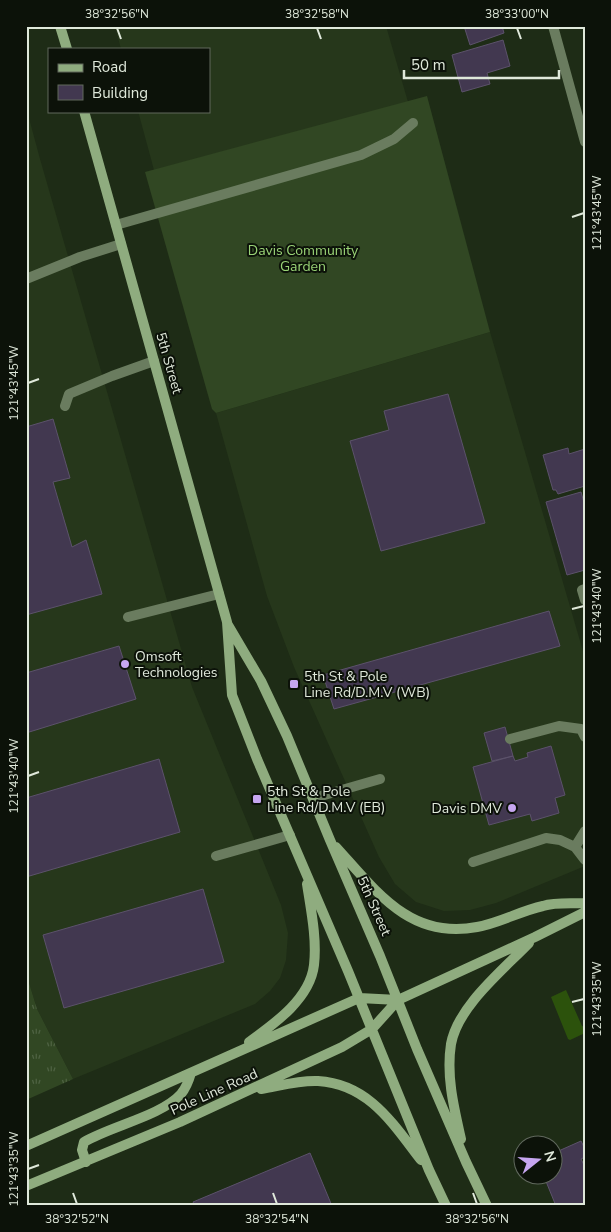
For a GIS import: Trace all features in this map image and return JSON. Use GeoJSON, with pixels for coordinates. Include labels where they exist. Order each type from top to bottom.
{"type":"FeatureCollection","features":[{"type":"Feature","properties":{"kind":"main road"},"geometry":{"type":"LineString","coordinates":[[60,26],[67,48]]}},
{"type":"Feature","properties":{"kind":"main road","name":"5th Street"},"geometry":{"type":"LineString","coordinates":[[84,112],[227,622],[232,694],[446,1206]]}},
{"type":"Feature","properties":{"kind":"main road","name":"5th Street"},"geometry":{"type":"LineString","coordinates":[[227,622],[261,681],[287,736],[466,1162],[487,1206]]}},
{"type":"Feature","properties":{"kind":"main road"},"geometry":{"type":"LineString","coordinates":[[330,840],[375,891],[400,912],[432,927],[455,930],[477,927],[505,920],[543,905],[585,903]]}},
{"type":"Feature","properties":{"kind":"main road"},"geometry":{"type":"LineString","coordinates":[[230,1056],[279,1021],[297,1002],[311,978],[314,965],[314,934],[306,871]]}},
{"type":"Feature","properties":{"kind":"main road","name":"Pole Line Road"},"geometry":{"type":"LineString","coordinates":[[26,1186],[248,1092],[342,1047],[372,1030],[398,1000],[585,912]]}},
{"type":"Feature","properties":{"kind":"main road"},"geometry":{"type":"LineString","coordinates":[[466,1162],[451,1093],[451,1044],[461,1018],[471,1003],[535,937]]}},
{"type":"Feature","properties":{"kind":"main road","name":"Pole Line Road"},"geometry":{"type":"LineString","coordinates":[[26,1146],[359,998],[398,1000]]}},
{"type":"Feature","properties":{"kind":"main road"},"geometry":{"type":"LineString","coordinates":[[86,1162],[82,1150],[84,1142],[164,1107],[181,1094],[188,1083],[191,1073]]}},
{"type":"Feature","properties":{"kind":"main road"},"geometry":{"type":"LineString","coordinates":[[248,1092],[298,1082],[318,1081],[346,1086],[367,1098],[385,1113],[430,1170]]}},
{"type":"Feature","properties":{"kind":"street"},"geometry":{"type":"LineString","coordinates":[[553,26],[585,142]]}},
{"type":"Feature","properties":{"kind":"street"},"geometry":{"type":"LineString","coordinates":[[116,225],[361,155],[394,139],[413,123]]}},
{"type":"Feature","properties":{"kind":"street"},"geometry":{"type":"LineString","coordinates":[[26,279],[80,257],[121,244]]}},
{"type":"Feature","properties":{"kind":"street"},"geometry":{"type":"LineString","coordinates":[[65,406],[69,394],[154,361]]}},
{"type":"Feature","properties":{"kind":"street"},"geometry":{"type":"LineString","coordinates":[[585,589],[582,590],[585,600]]}},
{"type":"Feature","properties":{"kind":"street"},"geometry":{"type":"LineString","coordinates":[[128,617],[219,594]]}},
{"type":"Feature","properties":{"kind":"street"},"geometry":{"type":"LineString","coordinates":[[510,739],[560,726],[581,729],[585,737]]}},
{"type":"Feature","properties":{"kind":"street"},"geometry":{"type":"LineString","coordinates":[[314,798],[380,779]]}},
{"type":"Feature","properties":{"kind":"street"},"geometry":{"type":"LineString","coordinates":[[575,847],[585,830]]}},
{"type":"Feature","properties":{"kind":"street"},"geometry":{"type":"LineString","coordinates":[[216,856],[290,835]]}},
{"type":"Feature","properties":{"kind":"street"},"geometry":{"type":"LineString","coordinates":[[473,862],[546,838],[560,840],[575,847],[585,860]]}},
{"type":"Feature","properties":{"kind":"shaded area"},"geometry":{"type":"Polygon","coordinates":[[[115,26],[386,26],[408,102],[154,170],[138,112],[210,112],[210,48],[121,48],[115,26]]]}},
{"type":"Feature","properties":{"kind":"shaded area"},"geometry":{"type":"Polygon","coordinates":[[[26,107],[192,687],[281,905],[288,933],[286,960],[280,978],[270,991],[255,1004],[73,1079],[37,1009],[26,973],[26,107]]]}},
{"type":"Feature","properties":{"kind":"shaded area"},"geometry":{"type":"Polygon","coordinates":[[[490,332],[585,658],[585,866],[496,903],[470,910],[444,911],[416,902],[395,884],[379,857],[294,667],[267,596],[216,413],[490,332]]]}},
{"type":"Feature","properties":{"kind":"shaded area"},"geometry":{"type":"Polygon","coordinates":[[[566,990],[582,1026],[585,1027],[585,1033],[570,1040],[551,997],[566,990]]]}},
{"type":"Feature","properties":{"kind":"green space","name":"Davis Community Garden"},"geometry":{"type":"Polygon","coordinates":[[[427,96],[490,332],[216,413],[212,409],[145,172],[427,96]]]}},
{"type":"Feature","properties":{"kind":"green space"},"geometry":{"type":"Polygon","coordinates":[[[26,973],[37,1009],[73,1079],[26,1100],[26,973]]]}},
{"type":"Feature","properties":{"kind":"building"},"geometry":{"type":"Polygon","coordinates":[[[464,26],[502,26],[504,33],[470,45],[464,26]]]}},
{"type":"Feature","properties":{"kind":"building"},"geometry":{"type":"Polygon","coordinates":[[[503,40],[510,66],[487,73],[490,84],[462,92],[452,55],[503,40]]]}},
{"type":"Feature","properties":{"kind":"building"},"geometry":{"type":"Polygon","coordinates":[[[448,394],[485,523],[381,551],[350,441],[389,430],[384,411],[448,394]]]}},
{"type":"Feature","properties":{"kind":"building"},"geometry":{"type":"Polygon","coordinates":[[[53,419],[70,478],[53,482],[72,547],[86,540],[102,594],[26,615],[26,427],[53,419]]]}},
{"type":"Feature","properties":{"kind":"building"},"geometry":{"type":"Polygon","coordinates":[[[568,448],[569,454],[585,449],[585,486],[558,494],[556,490],[553,490],[543,455],[568,448]]]}},
{"type":"Feature","properties":{"kind":"building"},"geometry":{"type":"Polygon","coordinates":[[[581,492],[585,506],[585,570],[567,575],[546,502],[581,492]]]}},
{"type":"Feature","properties":{"kind":"building"},"geometry":{"type":"Polygon","coordinates":[[[549,611],[560,646],[334,709],[323,675],[549,611]]]}},
{"type":"Feature","properties":{"kind":"building"},"geometry":{"type":"Polygon","coordinates":[[[119,646],[136,699],[26,733],[26,673],[119,646]]]}},
{"type":"Feature","properties":{"kind":"building"},"geometry":{"type":"Polygon","coordinates":[[[505,727],[513,756],[492,761],[484,733],[505,727]]]}},
{"type":"Feature","properties":{"kind":"building"},"geometry":{"type":"Polygon","coordinates":[[[551,746],[565,795],[555,798],[559,813],[532,821],[530,814],[489,825],[473,767],[513,756],[515,761],[528,757],[527,753],[551,746]]]}},
{"type":"Feature","properties":{"kind":"building"},"geometry":{"type":"Polygon","coordinates":[[[159,759],[180,832],[26,877],[26,798],[159,759]]]}},
{"type":"Feature","properties":{"kind":"building"},"geometry":{"type":"Polygon","coordinates":[[[203,889],[224,962],[64,1008],[43,935],[203,889]]]}},
{"type":"Feature","properties":{"kind":"building"},"geometry":{"type":"Polygon","coordinates":[[[581,1141],[585,1149],[585,1157],[581,1159],[585,1167],[585,1206],[556,1206],[547,1184],[564,1184],[564,1149],[581,1141]]]}},
{"type":"Feature","properties":{"kind":"building"},"geometry":{"type":"Polygon","coordinates":[[[310,1153],[332,1206],[195,1206],[193,1202],[310,1153]]]}},
{"type":"Feature","properties":{"kind":"place","name":"Omsoft Technologies"},"geometry":{"type":"Point","coordinates":[125,664]}},
{"type":"Feature","properties":{"kind":"place","name":"5th St & Pole Line Rd/D.M.V (WB)"},"geometry":{"type":"Point","coordinates":[294,684]}},
{"type":"Feature","properties":{"kind":"place","name":"5th St & Pole Line Rd/D.M.V (EB)"},"geometry":{"type":"Point","coordinates":[257,799]}},
{"type":"Feature","properties":{"kind":"place","name":"Davis DMV"},"geometry":{"type":"Point","coordinates":[512,808]}}]}
